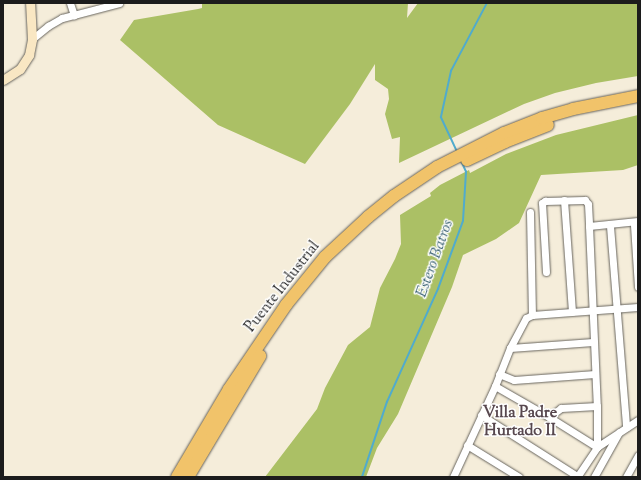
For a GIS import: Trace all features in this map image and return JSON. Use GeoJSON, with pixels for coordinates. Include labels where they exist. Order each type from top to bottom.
{"type":"FeatureCollection","features":[{"type":"Feature","properties":{"kind":"highway","name":"Puente Industrial"},"geometry":{"type":"LineString","coordinates":[[188,477],[256,362],[278,329],[343,245],[368,217],[411,184],[450,160],[484,142],[525,124],[558,113],[603,102],[638,96]]}},
{"type":"Feature","properties":{"kind":"highway","name":"Puente Industrial"},"geometry":{"type":"LineString","coordinates":[[177,477],[229,389],[273,322],[312,272],[343,245],[408,195],[468,159],[505,142],[557,122],[601,110],[638,103]]}},
{"type":"Feature","properties":{"kind":"street"},"geometry":{"type":"LineString","coordinates":[[25,3],[32,39]]}},
{"type":"Feature","properties":{"kind":"street"},"geometry":{"type":"LineString","coordinates":[[3,80],[20,69],[29,56],[32,39],[30,3]]}},
{"type":"Feature","properties":{"kind":"street"},"geometry":{"type":"LineString","coordinates":[[70,3],[74,15]]}},
{"type":"Feature","properties":{"kind":"street"},"geometry":{"type":"LineString","coordinates":[[32,39],[52,23],[106,5],[119,3]]}},
{"type":"Feature","properties":{"kind":"street"},"geometry":{"type":"LineString","coordinates":[[564,200],[572,312]]}},
{"type":"Feature","properties":{"kind":"street"},"geometry":{"type":"LineString","coordinates":[[546,272],[542,204],[544,201],[587,201],[597,406],[597,447]]}},
{"type":"Feature","properties":{"kind":"street"},"geometry":{"type":"LineString","coordinates":[[454,477],[467,445],[495,386],[510,348],[529,317],[530,212]]}},
{"type":"Feature","properties":{"kind":"street"},"geometry":{"type":"LineString","coordinates":[[589,226],[636,223],[638,286]]}},
{"type":"Feature","properties":{"kind":"street"},"geometry":{"type":"LineString","coordinates":[[610,226],[626,427]]}},
{"type":"Feature","properties":{"kind":"street"},"geometry":{"type":"LineString","coordinates":[[529,317],[592,310],[638,307]]}},
{"type":"Feature","properties":{"kind":"street"},"geometry":{"type":"LineString","coordinates":[[510,348],[593,342]]}},
{"type":"Feature","properties":{"kind":"street"},"geometry":{"type":"LineString","coordinates":[[499,374],[514,380],[595,374]]}},
{"type":"Feature","properties":{"kind":"street"},"geometry":{"type":"LineString","coordinates":[[495,386],[597,447]]}},
{"type":"Feature","properties":{"kind":"street"},"geometry":{"type":"LineString","coordinates":[[549,417],[561,408],[597,406]]}},
{"type":"Feature","properties":{"kind":"street"},"geometry":{"type":"LineString","coordinates":[[481,415],[577,477],[597,447],[638,420]]}},
{"type":"Feature","properties":{"kind":"street"},"geometry":{"type":"LineString","coordinates":[[594,477],[619,432]]}},
{"type":"Feature","properties":{"kind":"street"},"geometry":{"type":"LineString","coordinates":[[467,445],[519,477]]}},
{"type":"Feature","properties":{"kind":"street"},"geometry":{"type":"LineString","coordinates":[[626,477],[638,455]]}},
{"type":"Feature","properties":{"kind":"green space"},"geometry":{"type":"Polygon","coordinates":[[[202,3],[408,3],[407,18],[418,3],[638,3],[638,76],[596,83],[555,93],[524,104],[399,163],[400,137],[392,139],[385,114],[389,99],[388,89],[375,80],[375,64],[350,104],[305,164],[218,125],[120,40],[134,20],[202,8],[202,3]]]}},
{"type":"Feature","properties":{"kind":"green space"},"geometry":{"type":"Polygon","coordinates":[[[638,115],[638,165],[623,170],[541,175],[519,223],[496,239],[463,255],[452,287],[398,414],[377,448],[366,477],[265,477],[317,409],[325,388],[348,345],[370,327],[380,288],[401,244],[400,215],[431,196],[430,193],[440,185],[469,170],[470,173],[506,154],[556,135],[638,115]]]}},
{"type":"Feature","properties":{"kind":"waterway","name":"Estero Batros"},"geometry":{"type":"LineString","coordinates":[[457,152],[441,117],[451,71],[487,3]]}},
{"type":"Feature","properties":{"kind":"waterway","name":"Estero Batros"},"geometry":{"type":"LineString","coordinates":[[362,477],[387,402],[438,289],[463,221],[466,172],[461,161]]}},
{"type":"Feature","properties":{"kind":"district","name":"Villa Padre Hurtado II"},"geometry":{"type":"Point","coordinates":[520,423]}}]}
